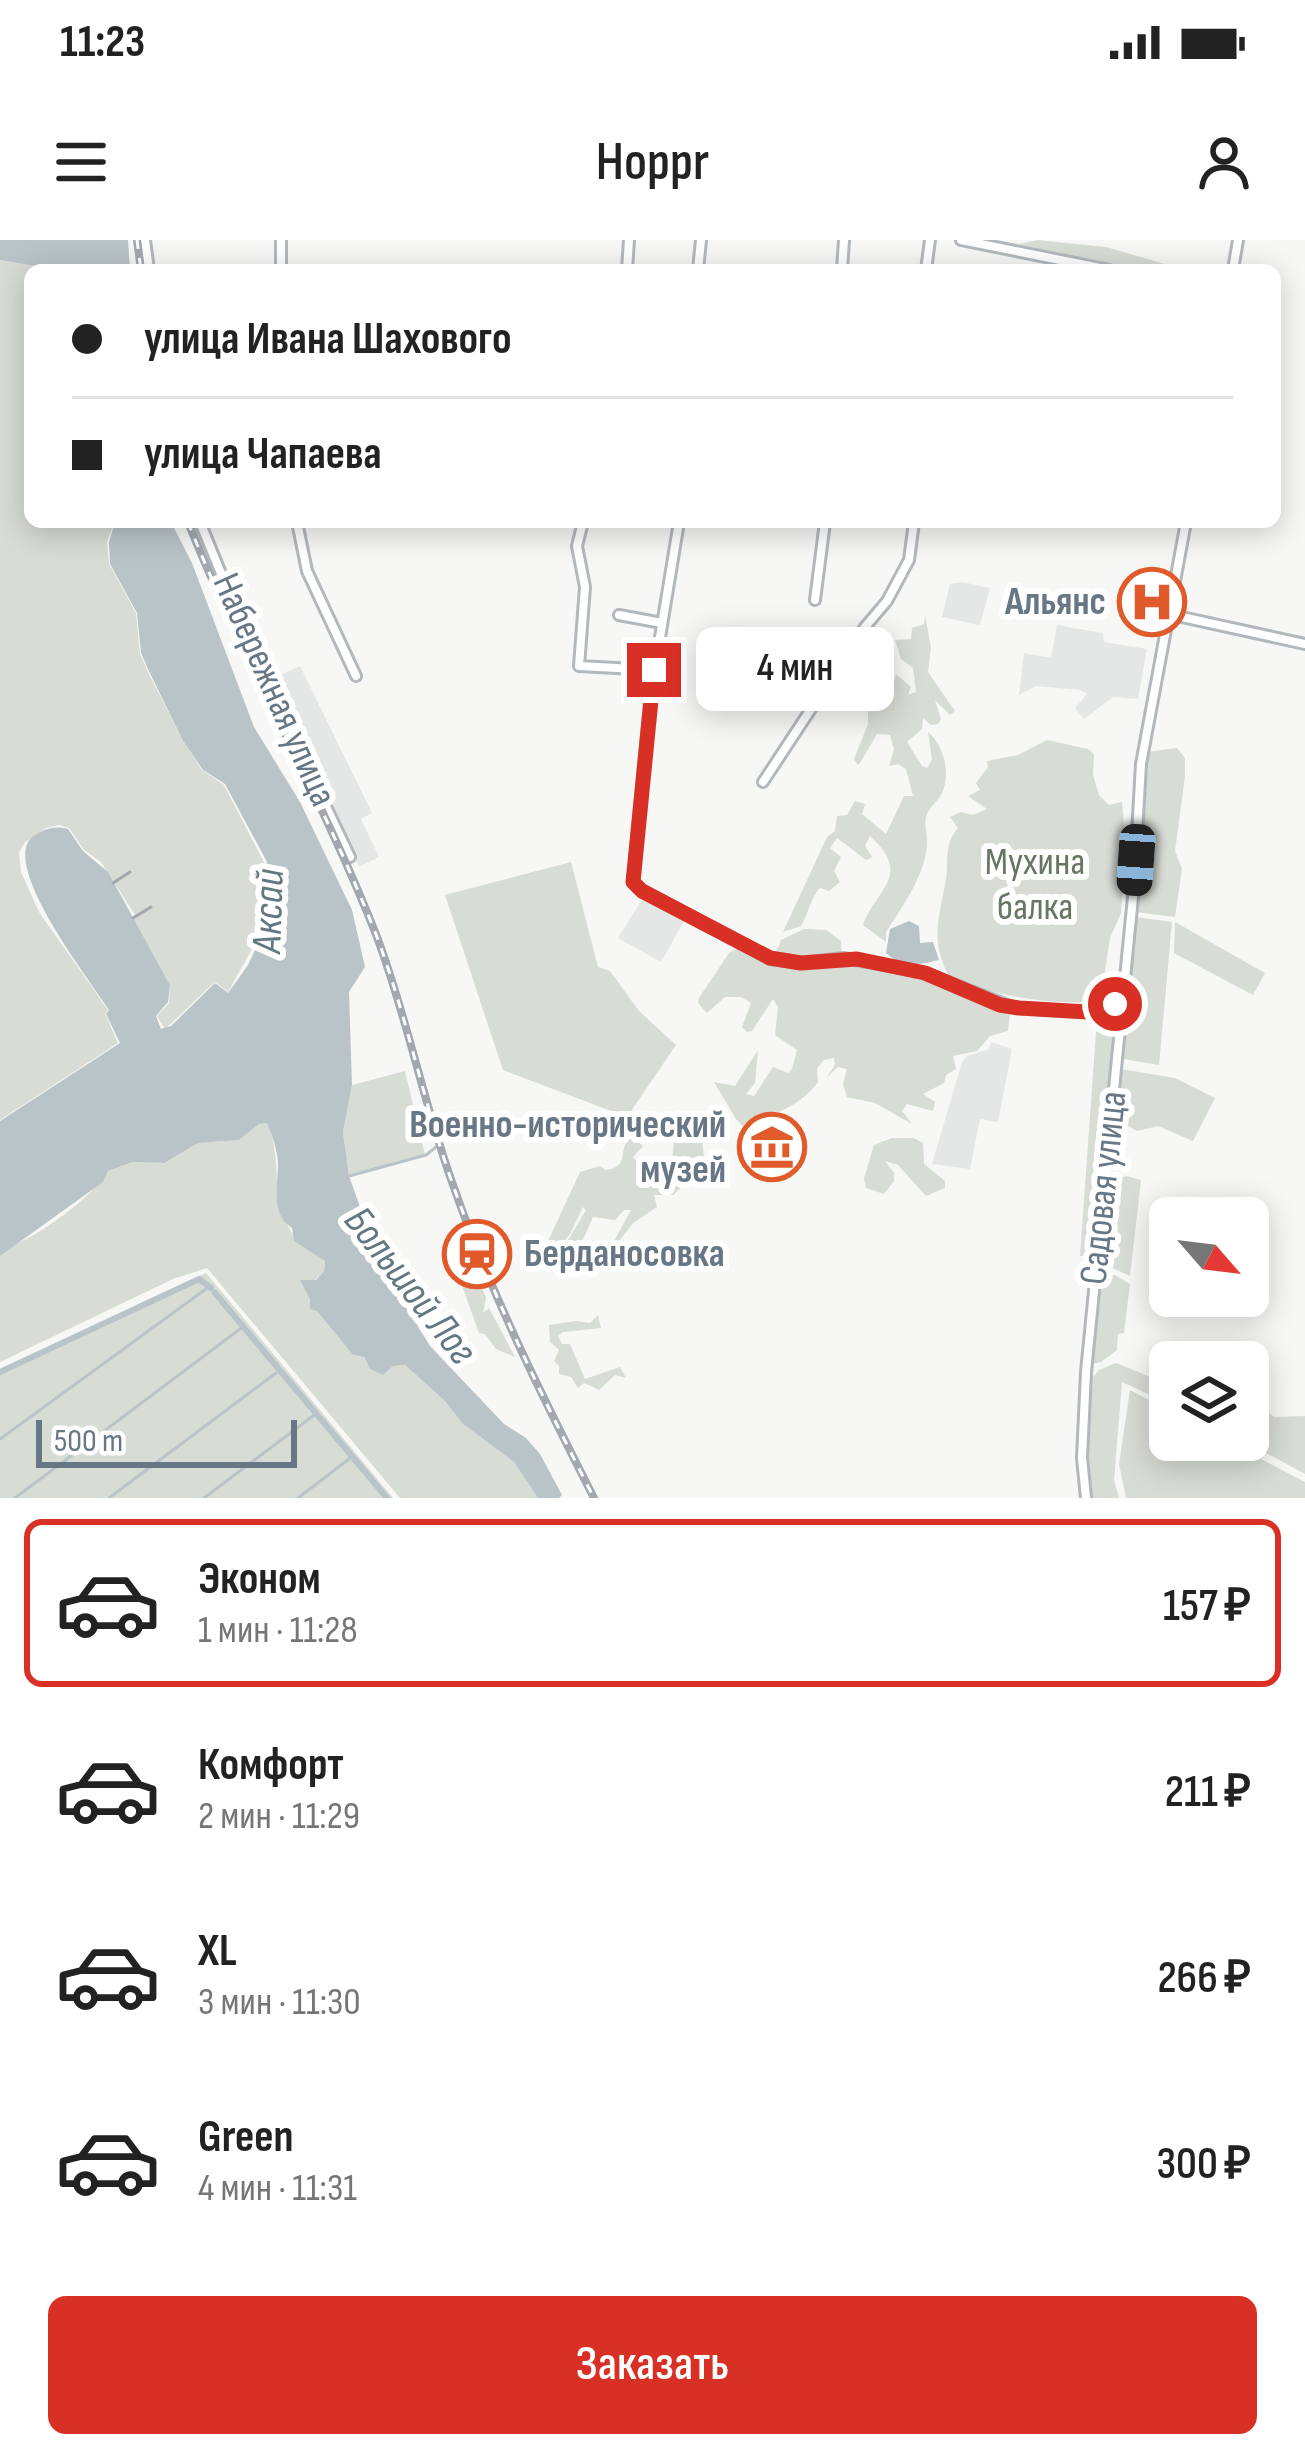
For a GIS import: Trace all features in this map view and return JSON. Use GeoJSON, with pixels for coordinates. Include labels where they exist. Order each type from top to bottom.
{"type":"FeatureCollection","features":[{"type":"Feature","properties":{"kind":"main road"},"geometry":{"type":"LineString","coordinates":[[961,240],[1081,264]]}},
{"type":"Feature","properties":{"kind":"main road","name":"Набережная улица"},"geometry":{"type":"LineString","coordinates":[[202,528],[263,676],[350,857]]}},
{"type":"Feature","properties":{"kind":"main road"},"geometry":{"type":"LineString","coordinates":[[298,528],[307,571],[356,676]]}},
{"type":"Feature","properties":{"kind":"main road"},"geometry":{"type":"LineString","coordinates":[[582,528],[577,546],[585,587],[579,666],[654,670]]}},
{"type":"Feature","properties":{"kind":"main road"},"geometry":{"type":"LineString","coordinates":[[678,528],[654,670],[633,882],[770,958],[801,963],[857,959],[925,973],[1000,1005],[1019,1008],[1087,1012],[1124,1001]]}},
{"type":"Feature","properties":{"kind":"main road"},"geometry":{"type":"LineString","coordinates":[[815,600],[824,528]]}},
{"type":"Feature","properties":{"kind":"main road"},"geometry":{"type":"LineString","coordinates":[[763,782],[887,601],[909,560],[913,528]]}},
{"type":"Feature","properties":{"kind":"main road","name":"Садовая улица"},"geometry":{"type":"LineString","coordinates":[[1086,1498],[1082,1458],[1086,1372],[1124,1001],[1141,764],[1185,528]]}},
{"type":"Feature","properties":{"kind":"main road"},"geometry":{"type":"LineString","coordinates":[[1168,614],[1305,644]]}},
{"type":"Feature","properties":{"kind":"main road"},"geometry":{"type":"LineString","coordinates":[[619,615],[662,623]]}},
{"type":"Feature","properties":{"kind":"main road"},"geometry":{"type":"LineString","coordinates":[[1107,1008],[1122,1016]]}},
{"type":"Feature","properties":{"kind":"shaded area"},"geometry":{"type":"Polygon","coordinates":[[[950,584],[990,588],[980,625],[942,617],[950,584]]]}},
{"type":"Feature","properties":{"kind":"shaded area"},"geometry":{"type":"Polygon","coordinates":[[[1057,625],[1103,633],[1104,642],[1147,649],[1138,699],[1113,697],[1084,719],[1075,708],[1087,694],[1080,690],[1036,686],[1019,695],[1024,653],[1051,658],[1057,625]]]}},
{"type":"Feature","properties":{"kind":"shaded area"},"geometry":{"type":"Polygon","coordinates":[[[300,666],[372,813],[361,819],[379,857],[359,867],[289,729],[294,725],[272,679],[300,666]]]}},
{"type":"Feature","properties":{"kind":"shaded area"},"geometry":{"type":"Polygon","coordinates":[[[643,898],[684,921],[661,962],[618,938],[643,898]]]}},
{"type":"Feature","properties":{"kind":"shaded area"},"geometry":{"type":"Polygon","coordinates":[[[991,1042],[1012,1049],[998,1122],[980,1119],[970,1169],[932,1164],[962,1062],[989,1049],[991,1042]]]}},
{"type":"Feature","properties":{"kind":"green space"},"geometry":{"type":"Polygon","coordinates":[[[1038,240],[1106,247],[1165,264],[1104,264],[1018,244],[1038,240]]]}},
{"type":"Feature","properties":{"kind":"green space"},"geometry":{"type":"Polygon","coordinates":[[[0,260],[24,264],[24,528],[112,528],[109,564],[136,613],[140,654],[147,670],[202,770],[224,785],[267,868],[254,913],[259,915],[258,926],[265,926],[228,992],[215,982],[165,1029],[157,1016],[169,1003],[170,985],[135,915],[101,862],[84,850],[69,828],[59,825],[25,842],[19,853],[21,872],[39,912],[108,1010],[105,1014],[118,1043],[0,1120],[0,260]]]}},
{"type":"Feature","properties":{"kind":"green space","name":"Мухина балка"},"geometry":{"type":"Polygon","coordinates":[[[925,615],[931,648],[928,672],[955,711],[950,715],[935,700],[938,724],[923,718],[922,729],[907,742],[927,768],[932,760],[928,732],[942,752],[946,769],[942,793],[926,817],[927,846],[917,880],[886,932],[886,942],[863,925],[888,881],[889,861],[870,836],[865,846],[872,857],[866,860],[837,838],[830,848],[841,857],[834,871],[840,882],[829,891],[820,888],[801,926],[783,932],[827,837],[835,831],[837,816],[847,815],[855,801],[865,804],[862,814],[886,834],[904,796],[913,796],[906,769],[889,766],[894,749],[890,735],[877,734],[858,765],[854,759],[868,724],[868,697],[885,683],[893,683],[896,674],[911,687],[908,695],[916,692],[913,668],[901,659],[895,640],[911,639],[912,628],[924,624],[925,615]]]}},
{"type":"Feature","properties":{"kind":"green space","name":"Мухина балка"},"geometry":{"type":"Polygon","coordinates":[[[1047,740],[1088,749],[1094,754],[1099,795],[1109,805],[1122,802],[1126,846],[1121,913],[1110,938],[1100,1002],[1044,1001],[969,986],[951,980],[940,955],[938,922],[948,848],[958,828],[950,817],[987,809],[968,796],[980,790],[976,783],[987,761],[1018,755],[1047,740]]]}},
{"type":"Feature","properties":{"kind":"green space"},"geometry":{"type":"Polygon","coordinates":[[[1177,748],[1185,758],[1185,776],[1175,851],[1182,869],[1175,917],[1135,912],[1146,752],[1177,748]]]}},
{"type":"Feature","properties":{"kind":"green space"},"geometry":{"type":"Polygon","coordinates":[[[571,862],[598,967],[610,971],[639,1011],[676,1045],[627,1117],[503,1070],[445,895],[571,862]]]}},
{"type":"Feature","properties":{"kind":"green space"},"geometry":{"type":"Polygon","coordinates":[[[1136,917],[1172,922],[1159,1065],[1123,1059],[1136,917]]]}},
{"type":"Feature","properties":{"kind":"green space"},"geometry":{"type":"Polygon","coordinates":[[[1175,922],[1265,973],[1253,995],[1174,953],[1175,922]]]}},
{"type":"Feature","properties":{"kind":"green space","name":"Мухина балка"},"geometry":{"type":"Polygon","coordinates":[[[804,929],[826,930],[841,941],[842,962],[950,983],[983,1003],[1010,1012],[1008,1031],[990,1036],[977,1051],[953,1056],[956,1069],[946,1075],[944,1083],[923,1094],[935,1102],[933,1111],[907,1104],[902,1111],[912,1124],[875,1103],[847,1097],[843,1084],[847,1069],[838,1067],[826,1078],[834,1058],[817,1068],[818,1082],[803,1097],[770,1114],[756,1140],[736,1119],[714,1082],[735,1086],[758,1050],[755,1083],[746,1094],[754,1096],[773,1067],[788,1073],[792,1069],[797,1050],[775,1035],[778,1007],[773,999],[747,1032],[742,1027],[751,1003],[725,997],[707,1013],[699,998],[729,953],[740,947],[773,960],[781,940],[804,929]]]}},
{"type":"Feature","properties":{"kind":"green space"},"geometry":{"type":"Polygon","coordinates":[[[1117,1012],[1093,1256],[1080,1256],[1097,1018],[1101,1013],[1117,1012]]]}},
{"type":"Feature","properties":{"kind":"green space"},"geometry":{"type":"Polygon","coordinates":[[[1121,1069],[1175,1078],[1215,1098],[1193,1141],[1158,1126],[1137,1131],[1116,1119],[1121,1069]]]}},
{"type":"Feature","properties":{"kind":"green space"},"geometry":{"type":"Polygon","coordinates":[[[405,1071],[425,1155],[349,1176],[343,1132],[352,1085],[405,1071]]]}},
{"type":"Feature","properties":{"kind":"green space"},"geometry":{"type":"Polygon","coordinates":[[[268,1123],[281,1214],[293,1236],[325,1261],[324,1271],[315,1280],[301,1280],[317,1311],[353,1355],[363,1357],[371,1369],[383,1375],[393,1366],[405,1365],[463,1424],[514,1462],[538,1498],[400,1498],[207,1268],[173,1279],[0,1362],[0,1256],[6,1250],[71,1209],[108,1171],[133,1162],[166,1163],[198,1143],[239,1140],[259,1124],[268,1123]]]}},
{"type":"Feature","properties":{"kind":"green space"},"geometry":{"type":"Polygon","coordinates":[[[672,1125],[686,1126],[692,1142],[694,1126],[701,1127],[704,1158],[720,1156],[715,1173],[694,1175],[673,1195],[654,1195],[657,1207],[633,1223],[617,1244],[613,1243],[631,1210],[624,1210],[615,1220],[593,1217],[569,1271],[555,1274],[556,1264],[568,1262],[562,1250],[586,1210],[583,1207],[570,1234],[541,1271],[536,1267],[580,1172],[618,1166],[628,1139],[635,1139],[643,1146],[633,1157],[645,1179],[672,1162],[674,1142],[666,1130],[672,1125]]]}},
{"type":"Feature","properties":{"kind":"green space"},"geometry":{"type":"Polygon","coordinates":[[[892,1138],[923,1143],[924,1164],[945,1181],[945,1188],[926,1196],[898,1165],[885,1161],[894,1181],[884,1194],[866,1188],[864,1178],[874,1145],[892,1138]]]}},
{"type":"Feature","properties":{"kind":"green space"},"geometry":{"type":"Polygon","coordinates":[[[1127,1176],[1141,1180],[1130,1276],[1102,1263],[1111,1180],[1127,1176]]]}},
{"type":"Feature","properties":{"kind":"green space"},"geometry":{"type":"Polygon","coordinates":[[[475,1269],[486,1298],[483,1313],[489,1308],[515,1357],[496,1349],[479,1333],[460,1280],[475,1269]]]}},
{"type":"Feature","properties":{"kind":"green space"},"geometry":{"type":"Polygon","coordinates":[[[206,1273],[393,1498],[0,1498],[0,1369],[206,1273]]]}},
{"type":"Feature","properties":{"kind":"green space"},"geometry":{"type":"Polygon","coordinates":[[[1115,1275],[1130,1284],[1124,1333],[1118,1334],[1117,1350],[1092,1364],[1100,1276],[1115,1275]]]}},
{"type":"Feature","properties":{"kind":"green space"},"geometry":{"type":"Polygon","coordinates":[[[598,1315],[601,1328],[558,1336],[562,1344],[570,1344],[585,1379],[620,1367],[626,1378],[615,1375],[599,1390],[584,1383],[578,1388],[571,1377],[559,1374],[554,1361],[559,1350],[550,1342],[549,1325],[590,1323],[598,1315]]]}},
{"type":"Feature","properties":{"kind":"green space"},"geometry":{"type":"Polygon","coordinates":[[[1116,1363],[1149,1376],[1149,1394],[1122,1382],[1114,1480],[1119,1498],[1093,1498],[1087,1465],[1092,1378],[1116,1363]]]}},
{"type":"Feature","properties":{"kind":"green space"},"geometry":{"type":"Polygon","coordinates":[[[1130,1390],[1149,1400],[1149,1461],[1265,1461],[1305,1482],[1305,1498],[1126,1498],[1119,1464],[1130,1390]]]}},
{"type":"Feature","properties":{"kind":"green space"},"geometry":{"type":"Polygon","coordinates":[[[1269,1413],[1274,1417],[1305,1416],[1305,1474],[1269,1455],[1269,1413]]]}},
{"type":"Feature","properties":{"kind":"water"},"geometry":{"type":"Polygon","coordinates":[[[0,240],[128,240],[130,264],[24,264],[0,260],[0,240]]]}},
{"type":"Feature","properties":{"kind":"water","name":"Аксай"},"geometry":{"type":"Polygon","coordinates":[[[174,528],[254,727],[300,802],[352,910],[365,967],[349,992],[352,1085],[343,1132],[349,1176],[385,1273],[430,1346],[504,1424],[540,1454],[562,1495],[559,1498],[538,1498],[514,1462],[463,1424],[405,1365],[393,1366],[383,1375],[370,1369],[364,1357],[353,1355],[317,1311],[310,1309],[300,1280],[316,1280],[325,1261],[294,1241],[292,1228],[281,1215],[277,1154],[267,1123],[239,1140],[198,1143],[165,1163],[133,1162],[108,1171],[103,1182],[0,1256],[0,1121],[120,1043],[106,1014],[109,1010],[37,897],[25,852],[32,837],[49,828],[68,829],[83,851],[108,872],[170,985],[168,1002],[156,1016],[161,1029],[171,1026],[215,983],[228,993],[266,926],[259,925],[256,913],[265,889],[267,862],[225,784],[203,770],[183,741],[148,669],[141,653],[137,613],[110,564],[113,529],[174,528]]]}},
{"type":"Feature","properties":{"kind":"water"},"geometry":{"type":"Polygon","coordinates":[[[909,921],[919,926],[920,943],[933,942],[939,960],[911,964],[886,953],[890,929],[909,921]]]}},
{"type":"Feature","properties":{"kind":"waterway"},"geometry":{"type":"LineString","coordinates":[[349,1176],[426,1155],[436,1147]]}},
{"type":"Feature","properties":{"kind":"waterway"},"geometry":{"type":"LineString","coordinates":[[0,1372],[199,1279],[211,1288]]}},
{"type":"Feature","properties":{"kind":"waterway"},"geometry":{"type":"LineString","coordinates":[[0,1439],[210,1286]]}},
{"type":"Feature","properties":{"kind":"waterway"},"geometry":{"type":"LineString","coordinates":[[215,1293],[387,1498]]}},
{"type":"Feature","properties":{"kind":"waterway"},"geometry":{"type":"LineString","coordinates":[[15,1498],[240,1329]]}},
{"type":"Feature","properties":{"kind":"waterway"},"geometry":{"type":"LineString","coordinates":[[109,1498],[276,1373]]}},
{"type":"Feature","properties":{"kind":"waterway"},"geometry":{"type":"LineString","coordinates":[[204,1498],[313,1416]]}},
{"type":"Feature","properties":{"kind":"waterway"},"geometry":{"type":"LineString","coordinates":[[298,1498],[349,1459]]}},
{"type":"Feature","properties":{"kind":"tram line"},"geometry":{"type":"LineString","coordinates":[[113,883],[130,872]]}},
{"type":"Feature","properties":{"kind":"tram line"},"geometry":{"type":"LineString","coordinates":[[133,918],[151,907]]}},
{"type":"Feature","properties":{"kind":"railway"},"geometry":{"type":"LineString","coordinates":[[137,240],[140,264]]}},
{"type":"Feature","properties":{"kind":"railway"},"geometry":{"type":"LineString","coordinates":[[191,528],[355,884],[388,967],[467,1223],[517,1342],[594,1498]]}},
{"type":"Feature","properties":{"kind":"place","name":"Альянс"},"geometry":{"type":"Point","coordinates":[1152,602]}},
{"type":"Feature","properties":{"kind":"place","name":"Военно-исторический музей"},"geometry":{"type":"Point","coordinates":[772,1147]}},
{"type":"Feature","properties":{"kind":"place","name":"Берданосовка"},"geometry":{"type":"Point","coordinates":[477,1254]}},
{"type":"Feature","properties":{"kind":"route"},"geometry":{"type":"LineString","coordinates":[[654,670],[633,882],[642,891],[770,958],[801,963],[857,959],[925,973],[1000,1005],[1019,1008],[1087,1012],[1115,1004]]}},
{"type":"Feature","properties":{"kind":"water label","name":"Большой Лог"},"geometry":{"type":"Point","coordinates":[410,1286]}}]}
